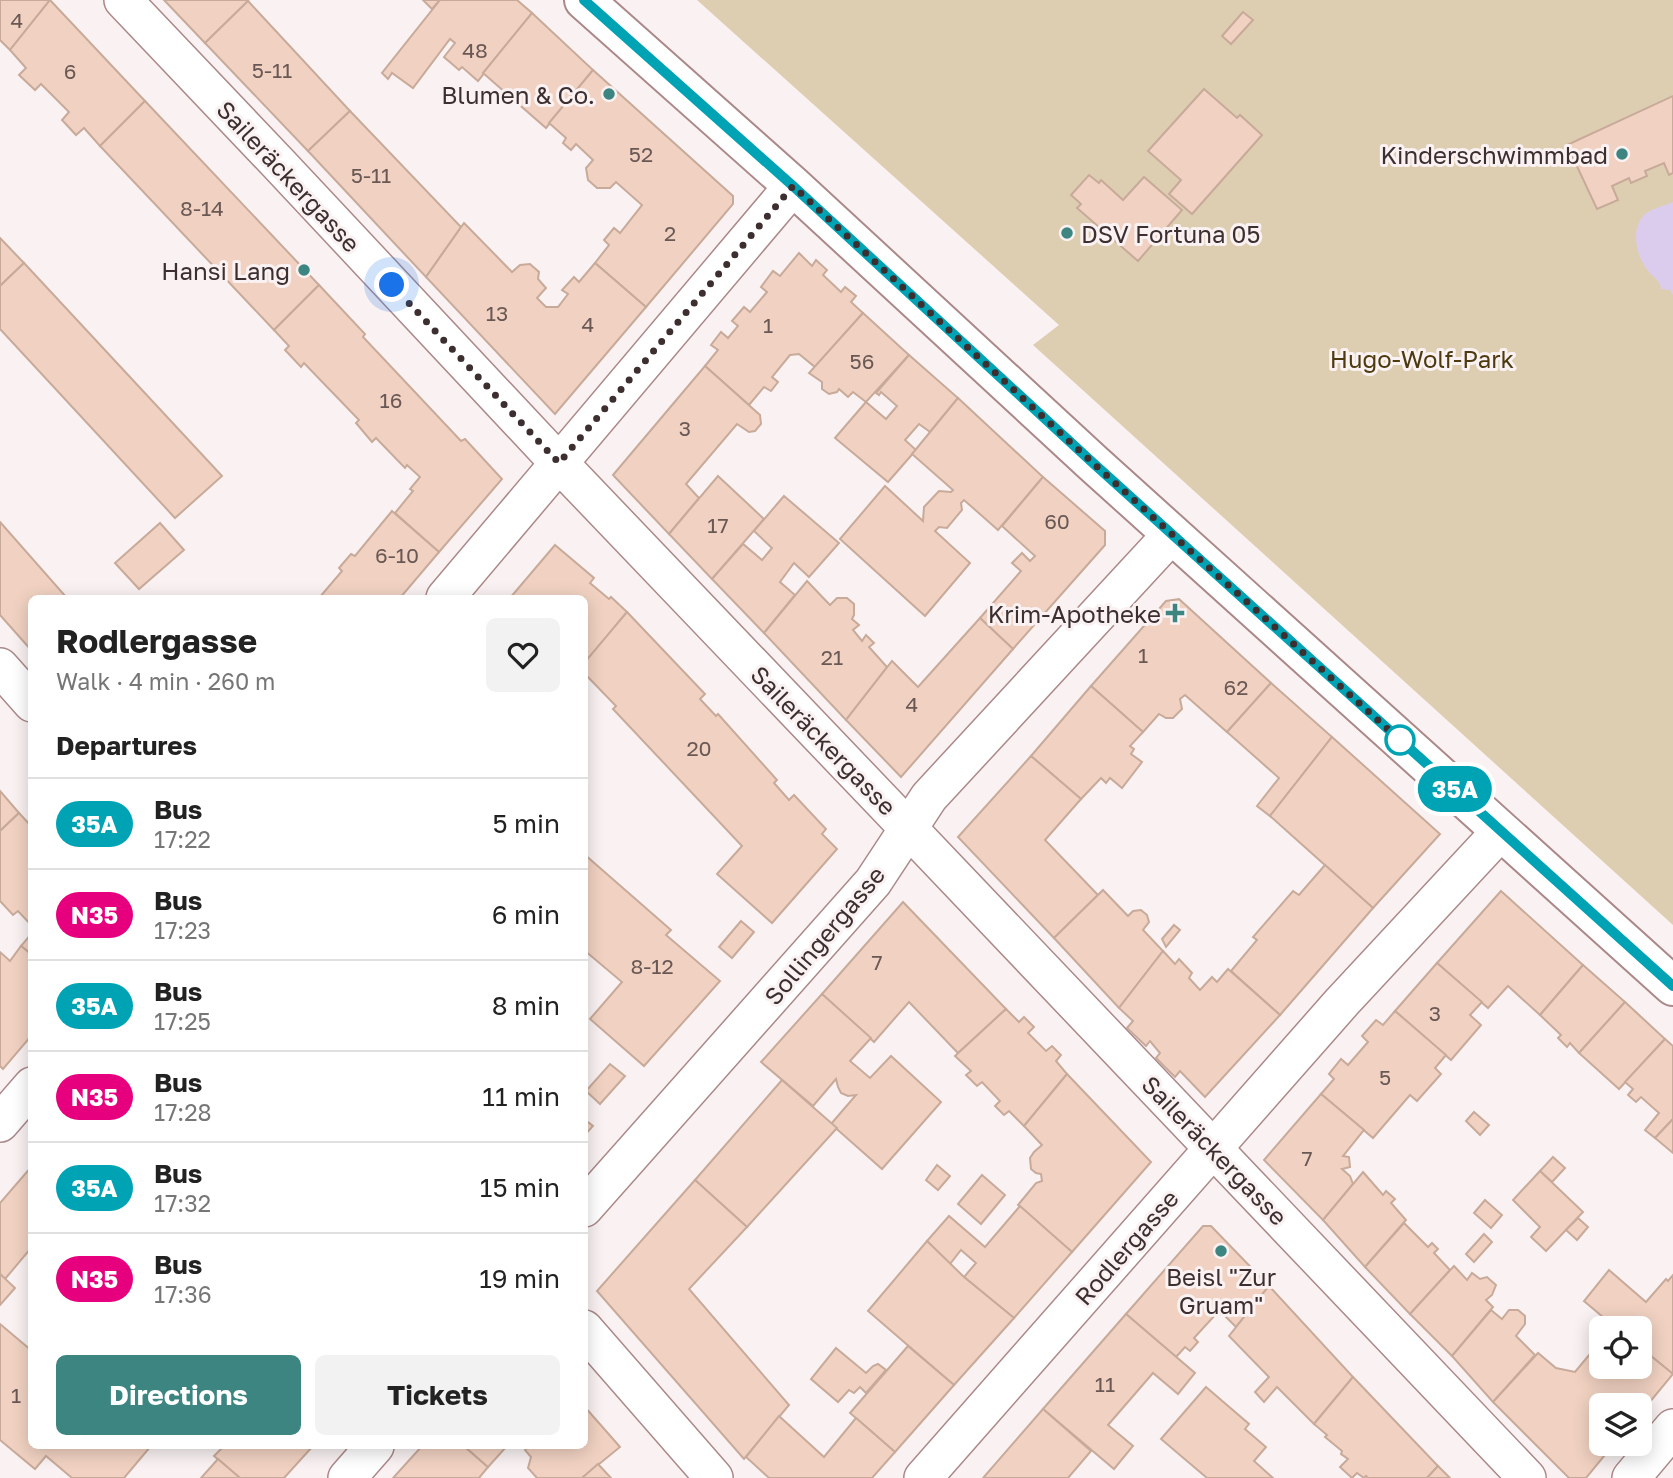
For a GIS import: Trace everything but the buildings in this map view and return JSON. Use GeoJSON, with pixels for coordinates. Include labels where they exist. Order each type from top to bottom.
{"type":"FeatureCollection","features":[{"type":"Feature","properties":{"kind":"main road"},"geometry":{"type":"LineString","coordinates":[[584,0],[793,186],[1172,534],[1673,986]]}},
{"type":"Feature","properties":{"kind":"street","name":"Saileräckergasse"},"geometry":{"type":"LineString","coordinates":[[123,0],[559,463],[1527,1478]]}},
{"type":"Feature","properties":{"kind":"street"},"geometry":{"type":"LineString","coordinates":[[448,595],[793,186]]}},
{"type":"Feature","properties":{"kind":"street","name":"Sollingergasse"},"geometry":{"type":"LineString","coordinates":[[588,1203],[873,882],[929,797],[1172,534]]}},
{"type":"Feature","properties":{"kind":"street"},"geometry":{"type":"LineString","coordinates":[[0,667],[28,698]]}},
{"type":"Feature","properties":{"kind":"street","name":"Rodlergasse"},"geometry":{"type":"LineString","coordinates":[[923,1478],[1342,1002],[1501,831]]}},
{"type":"Feature","properties":{"kind":"street"},"geometry":{"type":"LineString","coordinates":[[0,1123],[28,1091]]}},
{"type":"Feature","properties":{"kind":"street"},"geometry":{"type":"LineString","coordinates":[[588,1334],[714,1478]]}},
{"type":"Feature","properties":{"kind":"street"},"geometry":{"type":"LineString","coordinates":[[1631,1478],[1673,1428]]}},
{"type":"Feature","properties":{"kind":"street"},"geometry":{"type":"LineString","coordinates":[[346,1478],[372,1449]]}},
{"type":"Feature","properties":{"kind":"green space","name":"Hugo-Wolf-Park"},"geometry":{"type":"Polygon","coordinates":[[[697,0],[1673,0],[1673,925],[1033,345],[1059,325],[697,0]]]}},
{"type":"Feature","properties":{"kind":"shaded area"},"geometry":{"type":"Polygon","coordinates":[[[1673,202],[1673,295],[1670,290],[1661,289],[1645,266],[1638,252],[1636,237],[1643,216],[1673,202]]]}},
{"type":"Feature","properties":{"kind":"bus line","name":"35A"},"geometry":{"type":"LineString","coordinates":[[584,0],[793,186],[1093,463],[1673,986]]}},
{"type":"Feature","properties":{"kind":"place","name":"Blumen & Co."},"geometry":{"type":"Point","coordinates":[609,94]}},
{"type":"Feature","properties":{"kind":"place","name":"Kinderschwimmbad"},"geometry":{"type":"Point","coordinates":[1622,154]}},
{"type":"Feature","properties":{"kind":"place","name":"DSV Fortuna 05"},"geometry":{"type":"Point","coordinates":[1067,233]}},
{"type":"Feature","properties":{"kind":"place","name":"Hansi Lang"},"geometry":{"type":"Point","coordinates":[304,270]}},
{"type":"Feature","properties":{"kind":"place","name":"Krim-Apotheke"},"geometry":{"type":"Point","coordinates":[1175,613]}},
{"type":"Feature","properties":{"kind":"place","name":"Beisl \"Zur Gruam\""},"geometry":{"type":"Point","coordinates":[1221,1251]}},
{"type":"Feature","properties":{"kind":"route"},"geometry":{"type":"LineString","coordinates":[[392,285],[559,463],[793,186],[1093,463],[1400,740]]}}]}
